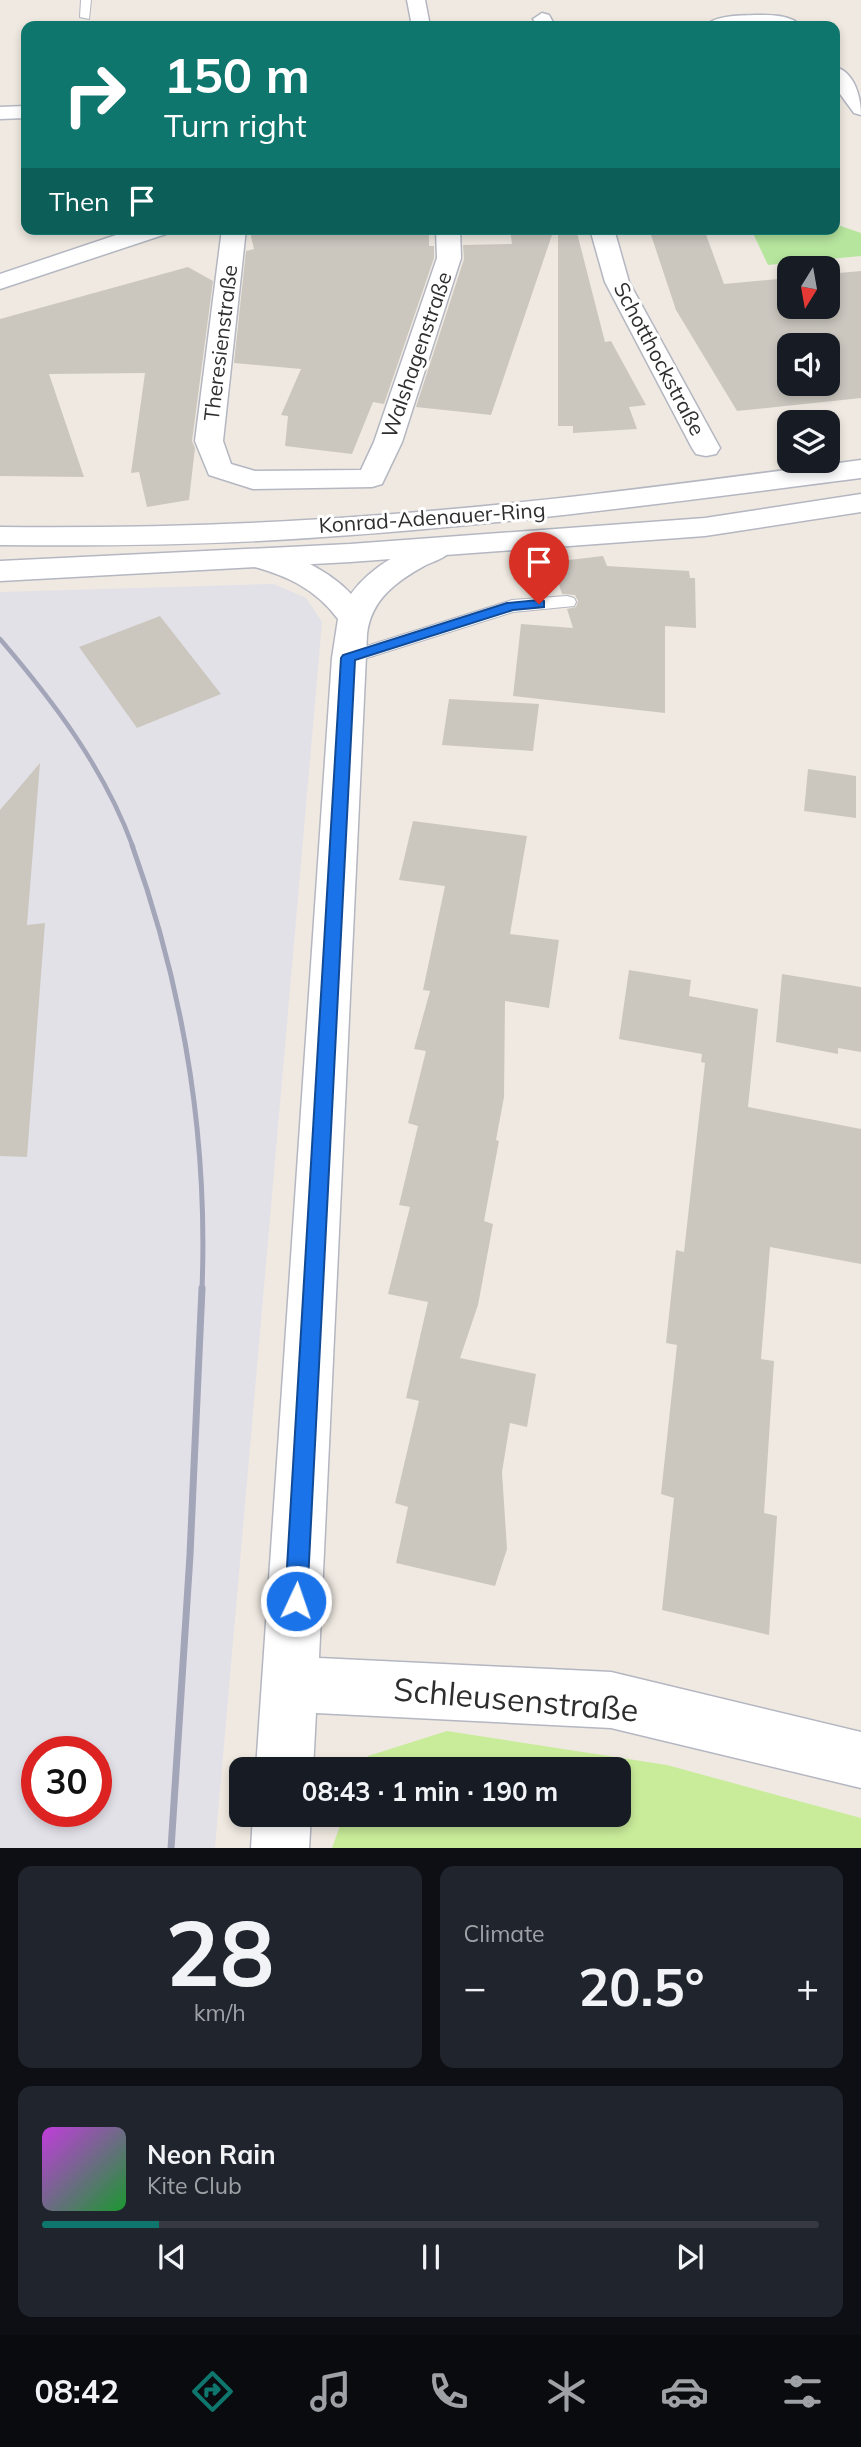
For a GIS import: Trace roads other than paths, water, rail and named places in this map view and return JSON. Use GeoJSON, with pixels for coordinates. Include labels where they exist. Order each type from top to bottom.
{"type":"FeatureCollection","features":[{"type":"Feature","properties":{"kind":"street"},"geometry":{"type":"LineString","coordinates":[[416,0],[420,21]]}},
{"type":"Feature","properties":{"kind":"street"},"geometry":{"type":"LineString","coordinates":[[840,80],[861,108]]}},
{"type":"Feature","properties":{"kind":"street"},"geometry":{"type":"LineString","coordinates":[[0,113],[21,112]]}},
{"type":"Feature","properties":{"kind":"street"},"geometry":{"type":"LineString","coordinates":[[1,281],[140,235]]}},
{"type":"Feature","properties":{"kind":"street","name":"Theresienstraße"},"geometry":{"type":"LineString","coordinates":[[233,235],[209,441],[219,469],[253,480],[372,478]]}},
{"type":"Feature","properties":{"kind":"street","name":"Walshagenstraße"},"geometry":{"type":"LineString","coordinates":[[372,478],[388,442],[449,258],[448,235]]}},
{"type":"Feature","properties":{"kind":"street","name":"Schotthockstraße"},"geometry":{"type":"LineString","coordinates":[[604,235],[617,282],[706,448]]}},
{"type":"Feature","properties":{"kind":"street","name":"Konrad-Adenauer-Ring"},"geometry":{"type":"LineString","coordinates":[[0,536],[246,532],[509,513],[861,469]]}},
{"type":"Feature","properties":{"kind":"street","name":"Konrad-Adenauer-Ring"},"geometry":{"type":"LineString","coordinates":[[0,571],[439,547],[705,527],[861,503]]}},
{"type":"Feature","properties":{"kind":"street"},"geometry":{"type":"LineString","coordinates":[[286,1757],[351,637],[371,590],[391,573],[439,547]]}},
{"type":"Feature","properties":{"kind":"street"},"geometry":{"type":"LineString","coordinates":[[259,558],[293,568],[335,591],[351,637]]}},
{"type":"Feature","properties":{"kind":"street","name":"Schleusenstraße"},"geometry":{"type":"LineString","coordinates":[[291,1684],[611,1700],[861,1760]]}},
{"type":"Feature","properties":{"kind":"street"},"geometry":{"type":"LineString","coordinates":[[280,1848],[281,1827]]}},
{"type":"Feature","properties":{"kind":"lane"},"geometry":{"type":"LineString","coordinates":[[85,17],[86,0]]}},
{"type":"Feature","properties":{"kind":"lane"},"geometry":{"type":"LineString","coordinates":[[351,637],[512,606],[567,602]]}},
{"type":"Feature","properties":{"kind":"railway"},"geometry":{"type":"LineString","coordinates":[[0,639],[76,737],[108,790],[133,847]]}},
{"type":"Feature","properties":{"kind":"railway"},"geometry":{"type":"LineString","coordinates":[[132,845],[165,953],[188,1064],[201,1176],[202,1289]]}},
{"type":"Feature","properties":{"kind":"railway"},"geometry":{"type":"LineString","coordinates":[[171,1848],[190,1555],[202,1288]]}}]}
